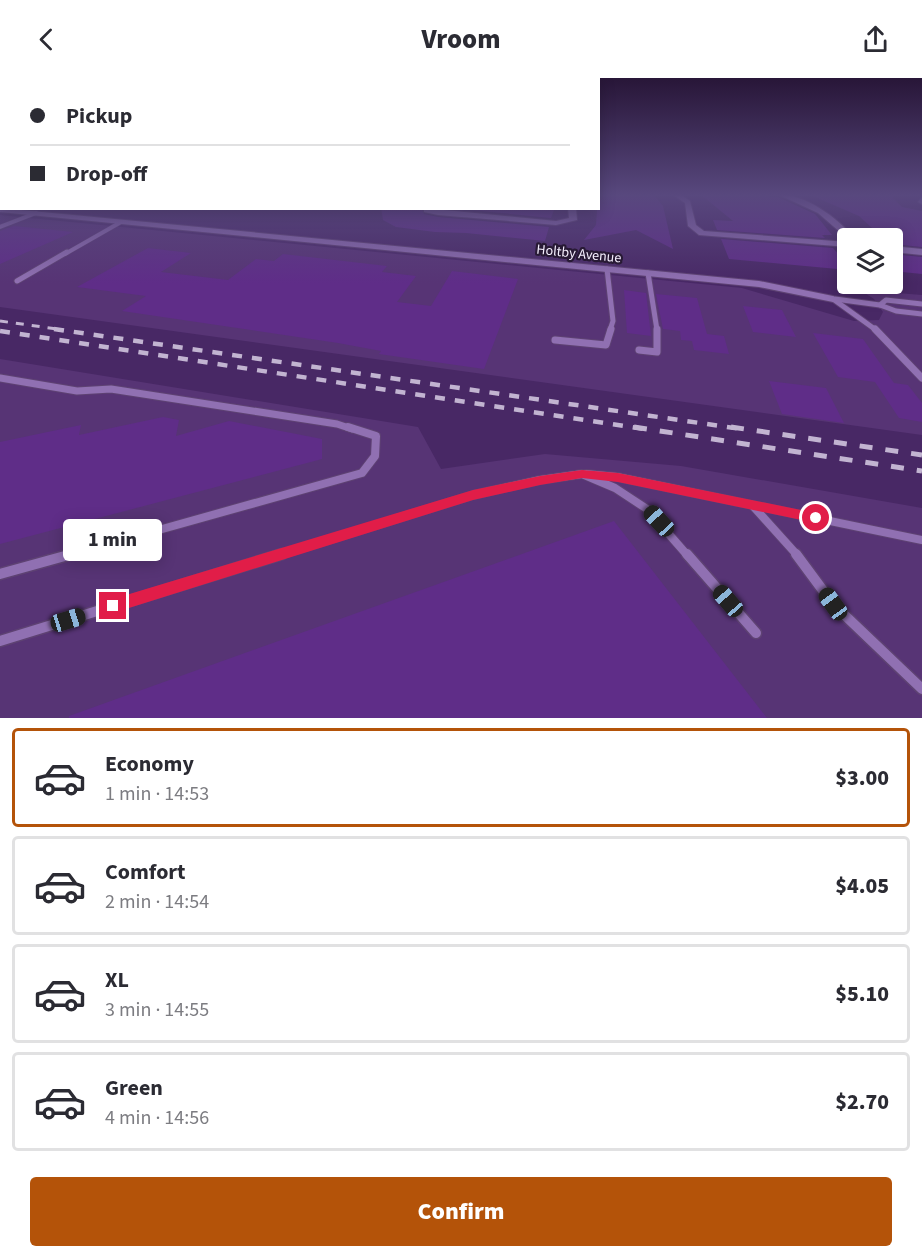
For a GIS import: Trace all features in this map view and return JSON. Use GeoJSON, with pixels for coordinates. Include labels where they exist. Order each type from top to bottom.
{"type":"FeatureCollection","features":[{"type":"Feature","properties":{"kind":"street","name":"Holtby Avenue"},"geometry":{"type":"LineString","coordinates":[[140,224],[759,284],[833,299]]}},
{"type":"Feature","properties":{"kind":"street"},"geometry":{"type":"LineString","coordinates":[[692,224],[702,233],[837,244]]}},
{"type":"Feature","properties":{"kind":"street"},"geometry":{"type":"LineString","coordinates":[[903,250],[922,252]]}},
{"type":"Feature","properties":{"kind":"lane"},"geometry":{"type":"LineString","coordinates":[[17,281],[118,224]]}},
{"type":"Feature","properties":{"kind":"lane"},"geometry":{"type":"LineString","coordinates":[[555,340],[606,345],[613,321],[607,269]]}},
{"type":"Feature","properties":{"kind":"lane"},"geometry":{"type":"LineString","coordinates":[[639,350],[657,352],[658,337],[648,273]]}},
{"type":"Feature","properties":{"kind":"lane"},"geometry":{"type":"LineString","coordinates":[[833,299],[880,305],[896,311],[922,314]]}},
{"type":"Feature","properties":{"kind":"lane"},"geometry":{"type":"LineString","coordinates":[[833,299],[869,323],[922,378]]}},
{"type":"Feature","properties":{"kind":"lane"},"geometry":{"type":"LineString","coordinates":[[880,305],[886,300],[922,304]]}},
{"type":"Feature","properties":{"kind":"lane"},"geometry":{"type":"LineString","coordinates":[[0,378],[77,391],[111,389],[336,424],[376,436],[378,444],[373,463],[362,472],[0,574]]}},
{"type":"Feature","properties":{"kind":"lane"},"geometry":{"type":"LineString","coordinates":[[582,474],[615,488],[647,509],[756,633]]}},
{"type":"Feature","properties":{"kind":"lane"},"geometry":{"type":"LineString","coordinates":[[0,641],[473,495],[540,480],[582,474],[618,477],[922,540]]}},
{"type":"Feature","properties":{"kind":"lane"},"geometry":{"type":"LineString","coordinates":[[752,505],[801,559],[833,604],[922,689]]}},
{"type":"Feature","properties":{"kind":"shaded area"},"geometry":{"type":"Polygon","coordinates":[[[0,224],[90,224],[742,288],[854,321],[879,320],[883,312],[874,299],[866,294],[922,295],[922,435],[0,307],[0,224]]]}},
{"type":"Feature","properties":{"kind":"shaded area"},"geometry":{"type":"Polygon","coordinates":[[[0,359],[418,427],[441,469],[545,454],[681,466],[922,508],[922,718],[0,718],[0,359]]]}},
{"type":"Feature","properties":{"kind":"building"},"geometry":{"type":"Polygon","coordinates":[[[390,224],[514,224],[549,227],[545,241],[396,227],[390,224]]]}},
{"type":"Feature","properties":{"kind":"building"},"geometry":{"type":"Polygon","coordinates":[[[667,224],[673,249],[636,230],[584,240],[596,225],[667,224]]]}},
{"type":"Feature","properties":{"kind":"building"},"geometry":{"type":"Polygon","coordinates":[[[715,224],[823,224],[832,235],[822,235],[825,238],[717,230],[715,224]]]}},
{"type":"Feature","properties":{"kind":"building"},"geometry":{"type":"Polygon","coordinates":[[[868,224],[922,224],[922,247],[903,245],[903,228],[872,228],[868,224]]]}},
{"type":"Feature","properties":{"kind":"building"},"geometry":{"type":"Polygon","coordinates":[[[14,226],[73,232],[0,264],[0,231],[14,226]]]}},
{"type":"Feature","properties":{"kind":"building"},"geometry":{"type":"Polygon","coordinates":[[[721,239],[833,248],[837,253],[837,269],[729,259],[721,239]]]}},
{"type":"Feature","properties":{"kind":"building"},"geometry":{"type":"Polygon","coordinates":[[[148,248],[191,253],[161,272],[228,280],[256,259],[274,261],[283,254],[387,266],[382,272],[416,276],[397,302],[431,306],[452,271],[518,279],[484,369],[379,354],[381,351],[338,343],[122,311],[146,296],[77,287],[148,248]]]}},
{"type":"Feature","properties":{"kind":"building"},"geometry":{"type":"Polygon","coordinates":[[[903,255],[922,257],[922,274],[903,272],[903,255]]]}},
{"type":"Feature","properties":{"kind":"building"},"geometry":{"type":"Polygon","coordinates":[[[624,290],[646,293],[651,336],[627,333],[624,290]]]}},
{"type":"Feature","properties":{"kind":"building"},"geometry":{"type":"Polygon","coordinates":[[[656,294],[697,298],[707,334],[724,336],[729,354],[694,350],[692,341],[681,340],[680,331],[663,329],[656,294]]]}},
{"type":"Feature","properties":{"kind":"building"},"geometry":{"type":"Polygon","coordinates":[[[743,306],[782,310],[796,337],[753,332],[743,306]]]}},
{"type":"Feature","properties":{"kind":"building"},"geometry":{"type":"Polygon","coordinates":[[[813,333],[863,339],[894,383],[908,385],[922,403],[922,422],[899,418],[875,382],[838,377],[813,333]]]}},
{"type":"Feature","properties":{"kind":"building"},"geometry":{"type":"Polygon","coordinates":[[[769,381],[826,388],[844,423],[782,414],[769,381]]]}},
{"type":"Feature","properties":{"kind":"building"},"geometry":{"type":"Polygon","coordinates":[[[163,417],[179,420],[176,436],[229,421],[322,439],[322,459],[0,544],[0,442],[81,425],[79,435],[163,417]]]}},
{"type":"Feature","properties":{"kind":"building"},"geometry":{"type":"Polygon","coordinates":[[[614,521],[767,718],[69,718],[69,716],[614,521]]]}},
{"type":"Feature","properties":{"kind":"railway"},"geometry":{"type":"LineString","coordinates":[[0,321],[64,330]]}},
{"type":"Feature","properties":{"kind":"railway"},"geometry":{"type":"LineString","coordinates":[[54,329],[741,429]]}},
{"type":"Feature","properties":{"kind":"railway"},"geometry":{"type":"LineString","coordinates":[[0,331],[644,429]]}},
{"type":"Feature","properties":{"kind":"railway"},"geometry":{"type":"LineString","coordinates":[[634,427],[922,471]]}},
{"type":"Feature","properties":{"kind":"railway"},"geometry":{"type":"LineString","coordinates":[[731,427],[922,455]]}},
{"type":"Feature","properties":{"kind":"route"},"geometry":{"type":"LineString","coordinates":[[113,606],[473,495],[540,480],[582,474],[618,477],[816,518]]}}]}
